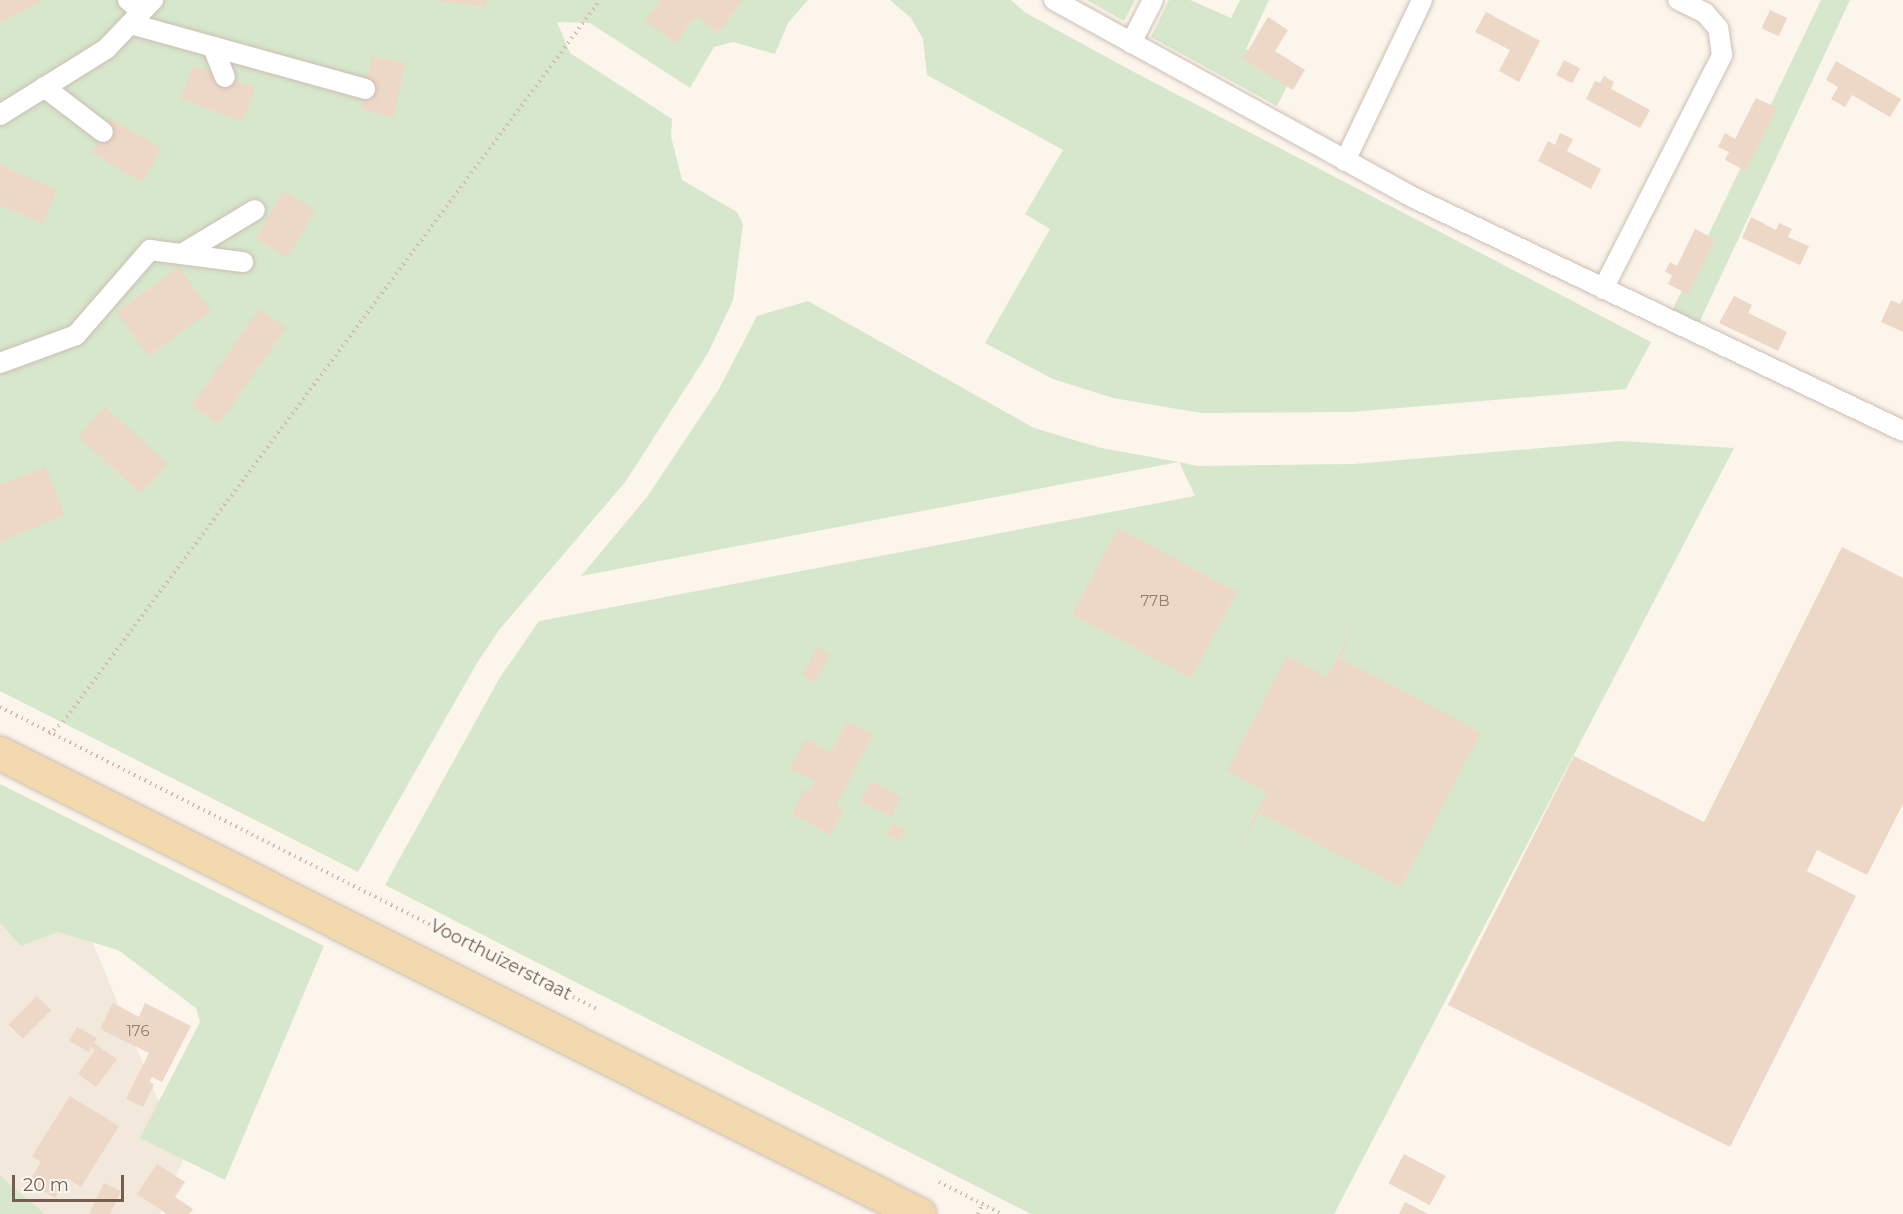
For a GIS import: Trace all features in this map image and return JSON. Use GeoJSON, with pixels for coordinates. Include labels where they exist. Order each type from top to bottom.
{"type":"FeatureCollection","features":[{"type":"Feature","properties":{"kind":"main road"},"geometry":{"type":"LineString","coordinates":[[0,753],[919,1214]]}},
{"type":"Feature","properties":{"kind":"lane"},"geometry":{"type":"LineString","coordinates":[[1054,0],[1345,161],[1603,289],[1903,431]]}},
{"type":"Feature","properties":{"kind":"lane"},"geometry":{"type":"LineString","coordinates":[[1131,43],[1153,0]]}},
{"type":"Feature","properties":{"kind":"lane"},"geometry":{"type":"LineString","coordinates":[[1345,161],[1422,0]]}},
{"type":"Feature","properties":{"kind":"lane"},"geometry":{"type":"LineString","coordinates":[[1603,289],[1722,55],[1718,28],[1705,14],[1678,0]]}},
{"type":"Feature","properties":{"kind":"lane"},"geometry":{"type":"LineString","coordinates":[[0,115],[106,49],[139,9],[214,50],[365,89]]}},
{"type":"Feature","properties":{"kind":"lane"},"geometry":{"type":"LineString","coordinates":[[214,50],[225,76]]}},
{"type":"Feature","properties":{"kind":"lane"},"geometry":{"type":"LineString","coordinates":[[44,87],[104,132]]}},
{"type":"Feature","properties":{"kind":"lane"},"geometry":{"type":"LineString","coordinates":[[183,254],[255,210]]}},
{"type":"Feature","properties":{"kind":"lane"},"geometry":{"type":"LineString","coordinates":[[0,363],[76,335],[150,250],[243,262]]}},
{"type":"Feature","properties":{"kind":"path"},"geometry":{"type":"LineString","coordinates":[[31,769],[50,732],[63,722],[600,0]]}},
{"type":"Feature","properties":{"kind":"path","name":"Voorthuizerstraat"},"geometry":{"type":"LineString","coordinates":[[0,707],[607,1014]]}},
{"type":"Feature","properties":{"kind":"path"},"geometry":{"type":"LineString","coordinates":[[928,1177],[1002,1214]]}},
{"type":"Feature","properties":{"kind":"path"},"geometry":{"type":"LineString","coordinates":[[978,1214],[982,1204]]}},
{"type":"Feature","properties":{"kind":"shaded area"},"geometry":{"type":"Polygon","coordinates":[[[0,833],[62,869],[183,1160],[160,1214],[0,1214],[0,833]]]}},
{"type":"Feature","properties":{"kind":"green space"},"geometry":{"type":"Polygon","coordinates":[[[0,0],[808,0],[788,23],[775,54],[733,42],[714,47],[690,88],[590,23],[557,22],[570,53],[672,119],[671,137],[682,180],[737,212],[743,224],[733,300],[708,353],[626,481],[499,630],[477,663],[358,872],[0,691],[0,0]]]}},
{"type":"Feature","properties":{"kind":"green space"},"geometry":{"type":"Polygon","coordinates":[[[890,0],[1011,0],[1026,13],[1132,71],[1651,342],[1626,389],[1351,412],[1201,413],[1113,398],[1053,379],[985,343],[1050,229],[1025,214],[1063,150],[927,75],[923,39],[911,18],[890,0]]]}},
{"type":"Feature","properties":{"kind":"green space"},"geometry":{"type":"Polygon","coordinates":[[[1087,0],[1135,0],[1124,21],[1087,0]]]}},
{"type":"Feature","properties":{"kind":"green space"},"geometry":{"type":"Polygon","coordinates":[[[1169,0],[1190,0],[1231,18],[1240,0],[1269,0],[1246,49],[1295,71],[1277,106],[1151,37],[1169,0]]]}},
{"type":"Feature","properties":{"kind":"green space"},"geometry":{"type":"Polygon","coordinates":[[[1821,0],[1850,0],[1698,325],[1671,313],[1821,0]]]}},
{"type":"Feature","properties":{"kind":"green space"},"geometry":{"type":"Polygon","coordinates":[[[808,301],[1034,428],[1101,448],[1179,462],[581,576],[647,497],[718,391],[757,316],[808,301]]]}},
{"type":"Feature","properties":{"kind":"green space"},"geometry":{"type":"Polygon","coordinates":[[[1622,441],[1734,448],[1334,1214],[1031,1214],[385,885],[499,679],[539,621],[1195,496],[1179,462],[1197,466],[1354,464],[1622,441]]]}},
{"type":"Feature","properties":{"kind":"green space"},"geometry":{"type":"Polygon","coordinates":[[[0,784],[324,946],[225,1180],[140,1138],[200,1022],[196,1008],[118,950],[58,932],[21,946],[0,923],[0,784]]]}},
{"type":"Feature","properties":{"kind":"green space"},"geometry":{"type":"Polygon","coordinates":[[[0,1176],[45,1214],[0,1214],[0,1176]]]}},
{"type":"Feature","properties":{"kind":"building"},"geometry":{"type":"Polygon","coordinates":[[[0,0],[43,0],[0,23],[0,0]]]}},
{"type":"Feature","properties":{"kind":"building"},"geometry":{"type":"Polygon","coordinates":[[[432,0],[487,0],[487,7],[432,0]]]}},
{"type":"Feature","properties":{"kind":"building"},"geometry":{"type":"Polygon","coordinates":[[[660,0],[742,1],[719,33],[696,16],[676,43],[645,21],[660,0]]]}},
{"type":"Feature","properties":{"kind":"building"},"geometry":{"type":"Polygon","coordinates":[[[1770,10],[1787,18],[1779,36],[1762,28],[1770,10]]]}},
{"type":"Feature","properties":{"kind":"building"},"geometry":{"type":"Polygon","coordinates":[[[1486,12],[1540,41],[1519,82],[1499,71],[1510,50],[1475,32],[1486,12]]]}},
{"type":"Feature","properties":{"kind":"building"},"geometry":{"type":"Polygon","coordinates":[[[1268,17],[1288,30],[1275,51],[1305,70],[1293,90],[1243,59],[1268,17]]]}},
{"type":"Feature","properties":{"kind":"building"},"geometry":{"type":"Polygon","coordinates":[[[372,56],[405,63],[394,117],[361,110],[372,56]]]}},
{"type":"Feature","properties":{"kind":"building"},"geometry":{"type":"Polygon","coordinates":[[[1564,60],[1580,68],[1572,83],[1556,75],[1564,60]]]}},
{"type":"Feature","properties":{"kind":"building"},"geometry":{"type":"Polygon","coordinates":[[[1836,61],[1901,99],[1890,117],[1852,95],[1845,107],[1831,99],[1838,87],[1826,80],[1836,61]]]}},
{"type":"Feature","properties":{"kind":"building"},"geometry":{"type":"Polygon","coordinates":[[[193,65],[255,88],[243,121],[181,99],[193,65]]]}},
{"type":"Feature","properties":{"kind":"building"},"geometry":{"type":"Polygon","coordinates":[[[1604,76],[1614,82],[1611,89],[1650,110],[1640,128],[1586,99],[1595,81],[1600,83],[1604,76]]]}},
{"type":"Feature","properties":{"kind":"building"},"geometry":{"type":"Polygon","coordinates":[[[1756,98],[1777,108],[1746,171],[1725,160],[1729,152],[1718,147],[1725,133],[1735,139],[1756,98]]]}},
{"type":"Feature","properties":{"kind":"building"},"geometry":{"type":"Polygon","coordinates":[[[111,119],[162,148],[143,182],[92,153],[111,119]]]}},
{"type":"Feature","properties":{"kind":"building"},"geometry":{"type":"Polygon","coordinates":[[[1560,133],[1573,139],[1567,151],[1601,169],[1591,189],[1538,161],[1548,141],[1555,145],[1560,133]]]}},
{"type":"Feature","properties":{"kind":"building"},"geometry":{"type":"Polygon","coordinates":[[[0,164],[57,190],[43,224],[0,205],[0,164]]]}},
{"type":"Feature","properties":{"kind":"building"},"geometry":{"type":"Polygon","coordinates":[[[284,191],[316,210],[287,257],[256,238],[284,191]]]}},
{"type":"Feature","properties":{"kind":"building"},"geometry":{"type":"Polygon","coordinates":[[[1751,217],[1776,230],[1779,223],[1792,229],[1788,237],[1809,246],[1800,265],[1742,238],[1751,217]]]}},
{"type":"Feature","properties":{"kind":"building"},"geometry":{"type":"Polygon","coordinates":[[[1695,229],[1715,239],[1688,294],[1668,284],[1672,275],[1665,272],[1670,262],[1677,266],[1695,229]]]}},
{"type":"Feature","properties":{"kind":"building"},"geometry":{"type":"Polygon","coordinates":[[[179,267],[211,311],[148,356],[117,312],[179,267]]]}},
{"type":"Feature","properties":{"kind":"building"},"geometry":{"type":"Polygon","coordinates":[[[1734,296],[1752,305],[1748,313],[1787,332],[1778,351],[1719,323],[1734,296]]]}},
{"type":"Feature","properties":{"kind":"building"},"geometry":{"type":"Polygon","coordinates":[[[1903,298],[1903,332],[1881,322],[1891,300],[1900,304],[1903,298]]]}},
{"type":"Feature","properties":{"kind":"building"},"geometry":{"type":"Polygon","coordinates":[[[259,309],[286,328],[218,425],[191,406],[259,309]]]}},
{"type":"Feature","properties":{"kind":"building"},"geometry":{"type":"Polygon","coordinates":[[[105,407],[168,464],[141,494],[78,437],[105,407]]]}},
{"type":"Feature","properties":{"kind":"building"},"geometry":{"type":"Polygon","coordinates":[[[45,467],[65,515],[0,542],[0,485],[45,467]]]}},
{"type":"Feature","properties":{"kind":"building"},"geometry":{"type":"Polygon","coordinates":[[[1118,528],[1237,591],[1191,678],[1072,615],[1118,528]]]}},
{"type":"Feature","properties":{"kind":"building"},"geometry":{"type":"Polygon","coordinates":[[[1842,547],[1903,578],[1903,804],[1867,875],[1817,850],[1807,871],[1856,896],[1730,1147],[1448,1005],[1574,756],[1704,822],[1842,547]]]}},
{"type":"Feature","properties":{"kind":"building"},"geometry":{"type":"Polygon","coordinates":[[[1360,615],[1340,658],[1481,732],[1401,887],[1259,813],[1235,854],[1267,792],[1227,771],[1287,656],[1327,677],[1360,615]]]}},
{"type":"Feature","properties":{"kind":"building"},"geometry":{"type":"Polygon","coordinates":[[[817,647],[830,654],[815,682],[802,675],[817,647]]]}},
{"type":"Feature","properties":{"kind":"building"},"geometry":{"type":"Polygon","coordinates":[[[847,721],[873,735],[836,806],[844,810],[831,835],[792,814],[804,789],[809,792],[815,781],[790,769],[805,739],[831,752],[847,721]]]}},
{"type":"Feature","properties":{"kind":"building"},"geometry":{"type":"Polygon","coordinates":[[[871,781],[901,796],[891,817],[861,801],[871,781]]]}},
{"type":"Feature","properties":{"kind":"building"},"geometry":{"type":"Polygon","coordinates":[[[892,823],[905,830],[899,842],[886,834],[892,823]]]}},
{"type":"Feature","properties":{"kind":"building"},"geometry":{"type":"Polygon","coordinates":[[[37,996],[51,1010],[23,1038],[9,1024],[37,996]]]}},
{"type":"Feature","properties":{"kind":"building"},"geometry":{"type":"Polygon","coordinates":[[[113,1003],[139,1017],[145,1003],[191,1026],[162,1082],[152,1077],[149,1082],[154,1084],[143,1107],[126,1099],[149,1053],[100,1029],[113,1003]]]}},
{"type":"Feature","properties":{"kind":"building"},"geometry":{"type":"Polygon","coordinates":[[[77,1027],[97,1038],[94,1043],[117,1059],[96,1087],[78,1074],[95,1050],[91,1047],[89,1052],[69,1041],[77,1027]]]}},
{"type":"Feature","properties":{"kind":"building"},"geometry":{"type":"Polygon","coordinates":[[[70,1096],[119,1126],[81,1187],[67,1178],[55,1198],[29,1182],[41,1162],[32,1156],[70,1096]]]}},
{"type":"Feature","properties":{"kind":"building"},"geometry":{"type":"Polygon","coordinates":[[[1404,1154],[1445,1176],[1430,1205],[1389,1183],[1404,1154]]]}},
{"type":"Feature","properties":{"kind":"building"},"geometry":{"type":"Polygon","coordinates":[[[157,1164],[185,1182],[175,1197],[193,1209],[189,1214],[167,1214],[137,1194],[157,1164]]]}},
{"type":"Feature","properties":{"kind":"building"},"geometry":{"type":"Polygon","coordinates":[[[104,1183],[121,1191],[110,1214],[89,1214],[104,1183]]]}},
{"type":"Feature","properties":{"kind":"building"},"geometry":{"type":"Polygon","coordinates":[[[1405,1202],[1428,1214],[1399,1214],[1405,1202]]]}}]}
